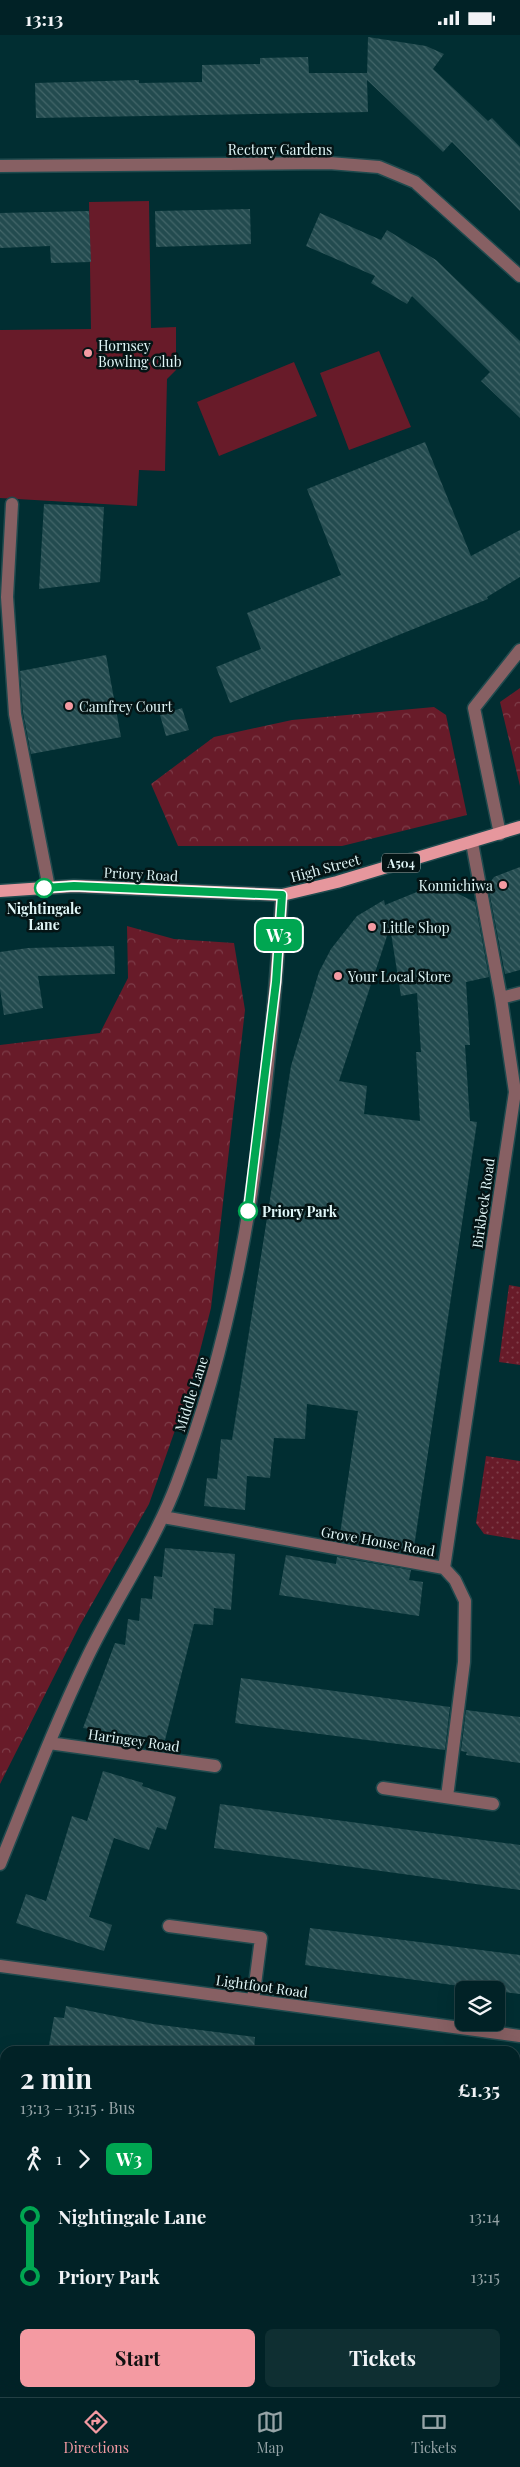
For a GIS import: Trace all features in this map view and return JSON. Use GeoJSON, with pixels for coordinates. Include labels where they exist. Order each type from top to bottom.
{"type":"FeatureCollection","features":[{"type":"Feature","properties":{"kind":"main road","name":"High Street"},"geometry":{"type":"LineString","coordinates":[[282,895],[337,882],[472,843],[520,827]]}},
{"type":"Feature","properties":{"kind":"main road","name":"Priory Road"},"geometry":{"type":"LineString","coordinates":[[0,891],[74,886],[282,895]]}},
{"type":"Feature","properties":{"kind":"street","name":"Rectory Gardens"},"geometry":{"type":"LineString","coordinates":[[0,166],[329,163],[379,167],[415,182],[520,276]]}},
{"type":"Feature","properties":{"kind":"street"},"geometry":{"type":"LineString","coordinates":[[12,504],[7,597],[15,714],[50,888]]}},
{"type":"Feature","properties":{"kind":"street"},"geometry":{"type":"LineString","coordinates":[[500,834],[474,708],[520,650]]}},
{"type":"Feature","properties":{"kind":"street","name":"Birkbeck Road"},"geometry":{"type":"LineString","coordinates":[[444,1568],[514,1092],[501,998],[472,843]]}},
{"type":"Feature","properties":{"kind":"street","name":"Middle Lane"},"geometry":{"type":"LineString","coordinates":[[0,1864],[88,1657],[163,1517],[177,1483],[212,1382],[232,1306],[248,1211],[262,1111],[276,982],[282,895]]}},
{"type":"Feature","properties":{"kind":"street"},"geometry":{"type":"LineString","coordinates":[[501,998],[520,993]]}},
{"type":"Feature","properties":{"kind":"street","name":"Grove House Road"},"geometry":{"type":"LineString","coordinates":[[163,1517],[444,1568],[455,1580],[465,1601],[464,1662],[447,1797]]}},
{"type":"Feature","properties":{"kind":"street","name":"Haringey Road"},"geometry":{"type":"LineString","coordinates":[[50,1743],[215,1766]]}},
{"type":"Feature","properties":{"kind":"street"},"geometry":{"type":"LineString","coordinates":[[383,1788],[493,1804]]}},
{"type":"Feature","properties":{"kind":"street"},"geometry":{"type":"LineString","coordinates":[[169,1926],[261,1938],[253,2000]]}},
{"type":"Feature","properties":{"kind":"street","name":"Lightfoot Road"},"geometry":{"type":"LineString","coordinates":[[0,1966],[520,2036]]}},
{"type":"Feature","properties":{"kind":"green space","name":"Hornsey Bowling Club"},"geometry":{"type":"Polygon","coordinates":[[[149,201],[151,328],[176,327],[176,370],[167,379],[165,471],[139,470],[137,506],[0,498],[0,330],[91,329],[89,202],[149,201]]]}},
{"type":"Feature","properties":{"kind":"green space"},"geometry":{"type":"Polygon","coordinates":[[[379,351],[411,427],[349,450],[320,373],[379,351]]]}},
{"type":"Feature","properties":{"kind":"green space"},"geometry":{"type":"Polygon","coordinates":[[[294,362],[317,416],[219,456],[197,402],[294,362]]]}},
{"type":"Feature","properties":{"kind":"green space"},"geometry":{"type":"Polygon","coordinates":[[[520,688],[520,786],[500,702],[520,688]]]}},
{"type":"Feature","properties":{"kind":"green space"},"geometry":{"type":"Polygon","coordinates":[[[434,707],[446,715],[467,815],[342,846],[178,846],[151,784],[214,737],[292,720],[434,707]]]}},
{"type":"Feature","properties":{"kind":"green space","name":"Priory Park"},"geometry":{"type":"Polygon","coordinates":[[[127,926],[174,939],[234,943],[245,1010],[211,1308],[192,1382],[149,1504],[80,1625],[0,1784],[0,1045],[100,1033],[128,978],[127,926]]]}},
{"type":"Feature","properties":{"kind":"green space"},"geometry":{"type":"Polygon","coordinates":[[[509,1285],[520,1287],[520,1365],[499,1362],[509,1285]]]}},
{"type":"Feature","properties":{"kind":"green space"},"geometry":{"type":"Polygon","coordinates":[[[486,1456],[520,1461],[520,1540],[484,1534],[476,1523],[486,1456]]]}},
{"type":"Feature","properties":{"kind":"building"},"geometry":{"type":"Polygon","coordinates":[[[368,37],[426,46],[444,54],[433,69],[488,121],[492,118],[520,147],[520,211],[452,142],[443,152],[367,80],[368,112],[36,118],[35,83],[139,80],[139,83],[202,82],[202,65],[260,64],[260,58],[308,57],[309,73],[367,73],[367,78],[368,37]]]}},
{"type":"Feature","properties":{"kind":"building"},"geometry":{"type":"Polygon","coordinates":[[[250,209],[251,244],[156,247],[155,211],[250,209]]]}},
{"type":"Feature","properties":{"kind":"building"},"geometry":{"type":"Polygon","coordinates":[[[89,211],[91,262],[51,263],[50,246],[0,248],[0,213],[89,211]]]}},
{"type":"Feature","properties":{"kind":"building"},"geometry":{"type":"Polygon","coordinates":[[[320,213],[381,240],[387,230],[436,260],[520,341],[520,418],[481,381],[490,372],[412,296],[407,304],[371,283],[375,276],[306,246],[320,213]]]}},
{"type":"Feature","properties":{"kind":"building"},"geometry":{"type":"Polygon","coordinates":[[[425,442],[471,556],[520,530],[520,577],[487,597],[488,599],[230,703],[216,667],[261,649],[247,613],[341,575],[307,489],[425,442]]]}},
{"type":"Feature","properties":{"kind":"building"},"geometry":{"type":"Polygon","coordinates":[[[44,504],[104,507],[100,582],[39,589],[44,504]]]}},
{"type":"Feature","properties":{"kind":"building","name":"Camfrey Court"},"geometry":{"type":"Polygon","coordinates":[[[106,655],[121,737],[31,754],[23,713],[20,671],[106,655]]]}},
{"type":"Feature","properties":{"kind":"building"},"geometry":{"type":"Polygon","coordinates":[[[182,708],[189,730],[166,736],[160,715],[182,708]]]}},
{"type":"Feature","properties":{"kind":"building"},"geometry":{"type":"Polygon","coordinates":[[[520,867],[520,970],[505,974],[488,886],[494,877],[520,867]]]}},
{"type":"Feature","properties":{"kind":"building"},"geometry":{"type":"Polygon","coordinates":[[[429,887],[450,890],[475,902],[489,977],[466,982],[470,1045],[465,1045],[470,1121],[477,1122],[413,1554],[339,1541],[358,1411],[307,1404],[305,1439],[274,1438],[270,1478],[247,1476],[245,1510],[204,1506],[207,1478],[217,1479],[221,1439],[232,1440],[291,1066],[319,972],[331,949],[357,916],[384,900],[385,905],[429,887]],[[390,927],[339,1081],[367,1086],[364,1114],[420,1121],[416,1052],[421,1052],[417,993],[401,996],[390,927]]]}},
{"type":"Feature","properties":{"kind":"building"},"geometry":{"type":"Polygon","coordinates":[[[114,946],[115,974],[38,976],[43,1008],[4,1015],[0,989],[0,952],[28,948],[114,946]]]}},
{"type":"Feature","properties":{"kind":"building"},"geometry":{"type":"Polygon","coordinates":[[[165,1548],[235,1554],[231,1610],[214,1608],[213,1625],[194,1624],[165,1740],[83,1728],[115,1643],[125,1645],[128,1619],[139,1621],[141,1598],[152,1599],[154,1576],[162,1577],[165,1548]]]}},
{"type":"Feature","properties":{"kind":"building"},"geometry":{"type":"Polygon","coordinates":[[[286,1555],[336,1564],[337,1557],[411,1570],[409,1580],[423,1582],[419,1616],[279,1595],[286,1555]]]}},
{"type":"Feature","properties":{"kind":"building"},"geometry":{"type":"Polygon","coordinates":[[[241,1678],[450,1707],[445,1750],[235,1723],[241,1678]]]}},
{"type":"Feature","properties":{"kind":"building"},"geometry":{"type":"Polygon","coordinates":[[[466,1710],[520,1717],[520,1763],[466,1755],[467,1752],[461,1751],[466,1710]]]}},
{"type":"Feature","properties":{"kind":"building"},"geometry":{"type":"Polygon","coordinates":[[[103,1771],[143,1783],[142,1786],[176,1797],[166,1830],[157,1827],[149,1850],[114,1838],[89,1917],[112,1925],[104,1951],[16,1923],[26,1894],[46,1901],[72,1816],[87,1821],[103,1771]]]}},
{"type":"Feature","properties":{"kind":"building"},"geometry":{"type":"Polygon","coordinates":[[[220,1804],[520,1845],[520,1890],[214,1848],[220,1804]]]}},
{"type":"Feature","properties":{"kind":"building"},"geometry":{"type":"Polygon","coordinates":[[[310,1928],[520,1955],[520,1994],[505,1992],[505,1981],[455,1981],[455,1985],[305,1965],[310,1928]]]}},
{"type":"Feature","properties":{"kind":"building"},"geometry":{"type":"Polygon","coordinates":[[[66,2006],[153,2024],[255,2037],[254,2046],[49,2046],[54,2017],[64,2018],[66,2006]]]}},
{"type":"Feature","properties":{"kind":"bus line","name":"W3"},"geometry":{"type":"LineString","coordinates":[[44,888],[74,886],[282,895],[276,982],[262,1111],[248,1211]]}},
{"type":"Feature","properties":{"kind":"place","name":"Hornsey Bowling Club"},"geometry":{"type":"Point","coordinates":[88,353]}},
{"type":"Feature","properties":{"kind":"place","name":"Camfrey Court"},"geometry":{"type":"Point","coordinates":[69,706]}},
{"type":"Feature","properties":{"kind":"place","name":"Konnichiwa"},"geometry":{"type":"Point","coordinates":[503,885]}},
{"type":"Feature","properties":{"kind":"place","name":"Nightingale Lane"},"geometry":{"type":"Point","coordinates":[44,888]}},
{"type":"Feature","properties":{"kind":"place","name":"Little Shop"},"geometry":{"type":"Point","coordinates":[372,927]}},
{"type":"Feature","properties":{"kind":"place","name":"Your Local Store"},"geometry":{"type":"Point","coordinates":[338,976]}},
{"type":"Feature","properties":{"kind":"place","name":"Priory Park"},"geometry":{"type":"Point","coordinates":[248,1211]}}]}
